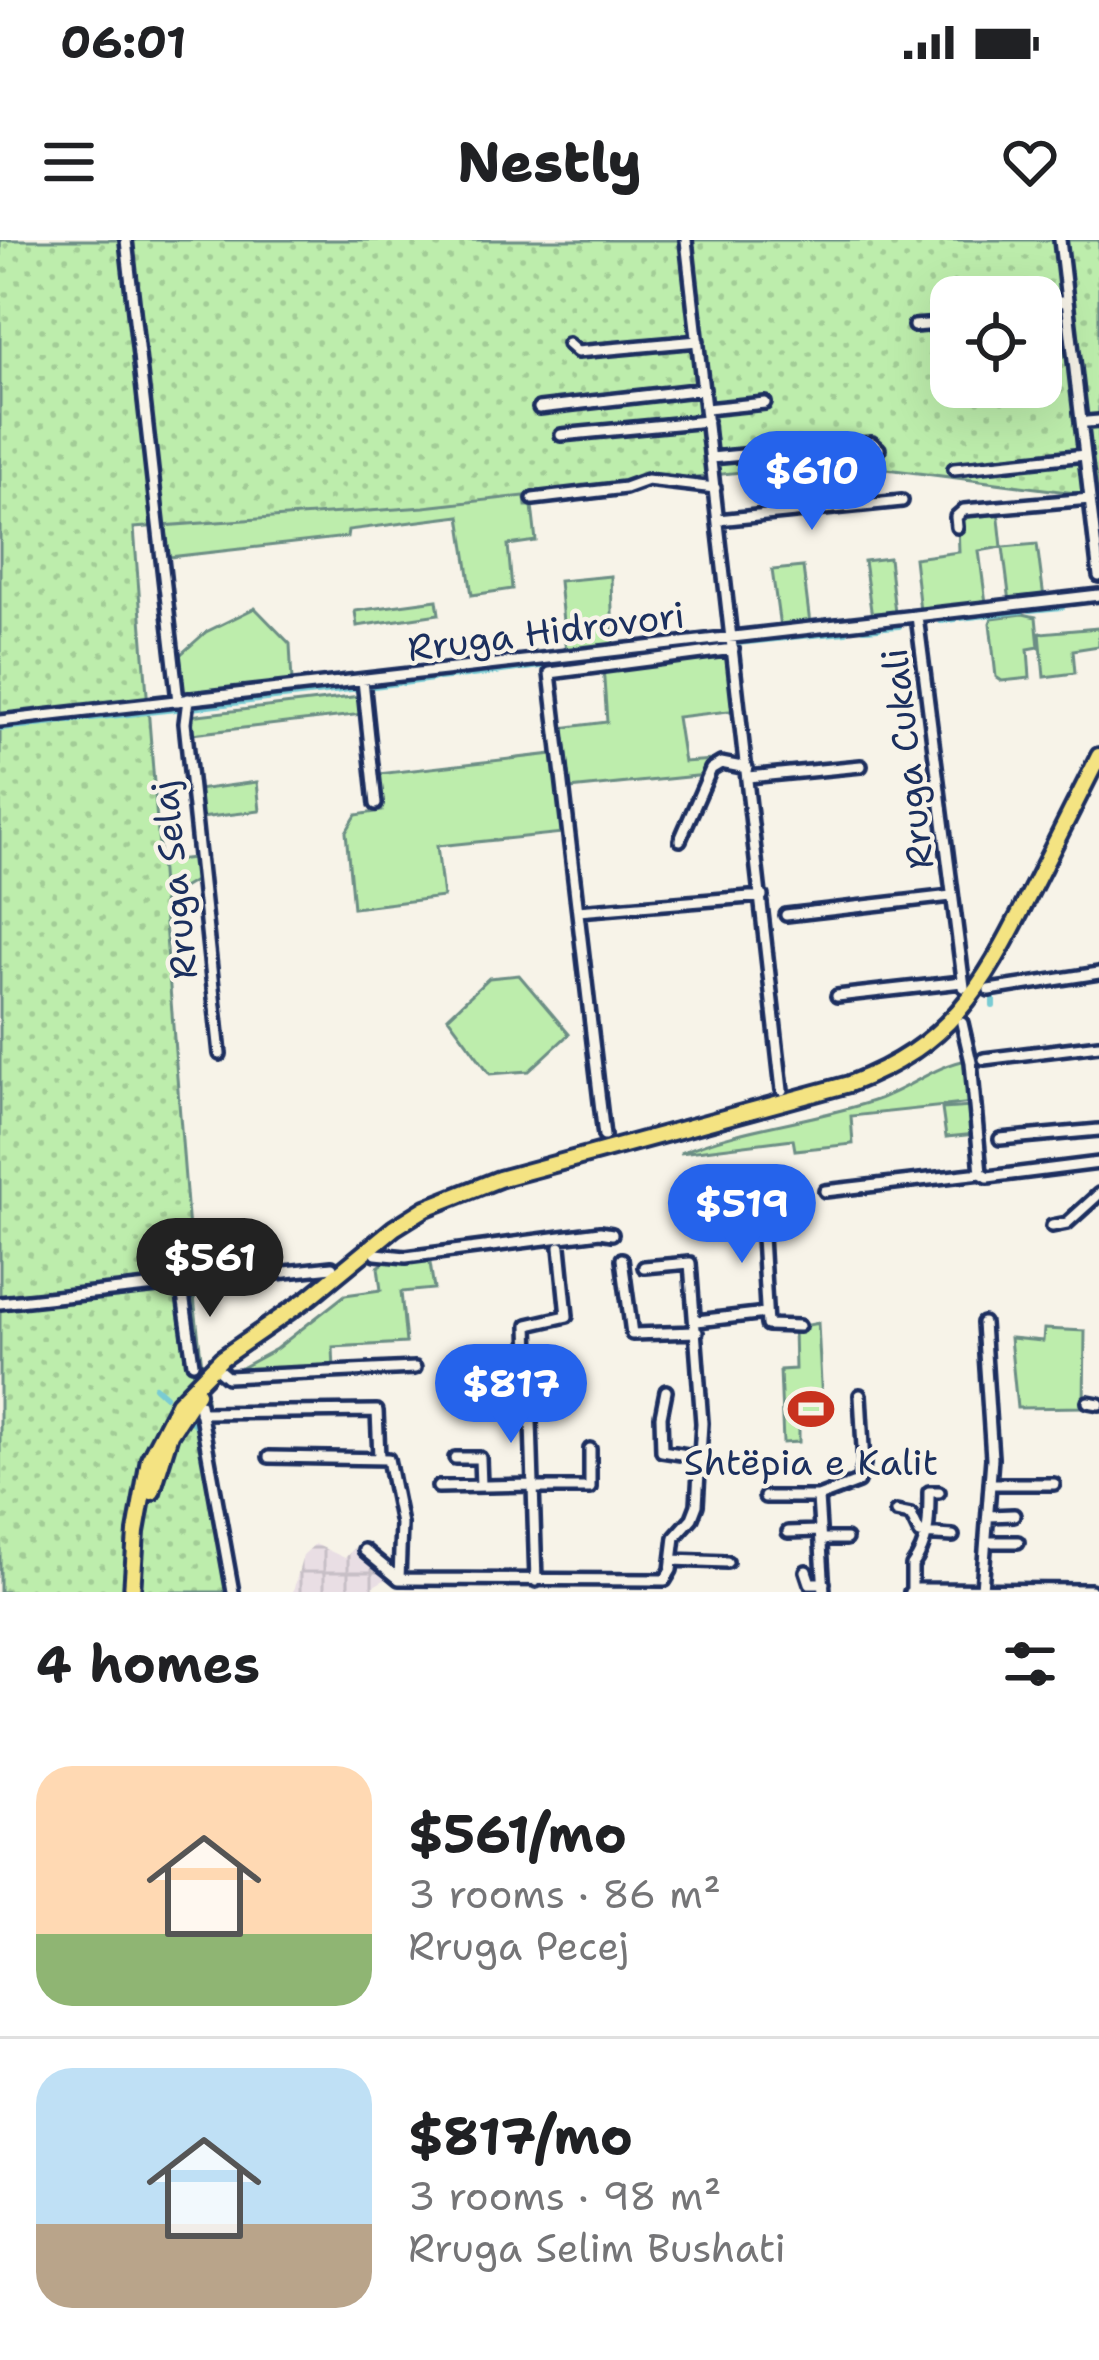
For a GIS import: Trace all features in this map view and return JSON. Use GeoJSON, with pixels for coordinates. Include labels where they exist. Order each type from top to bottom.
{"type":"FeatureCollection","features":[{"type":"Feature","properties":{"kind":"highway"},"geometry":{"type":"LineString","coordinates":[[136,1592],[136,1532],[149,1459],[178,1402],[210,1367],[310,1298],[394,1228],[464,1191],[849,1084],[909,1057],[955,1019],[981,986],[1099,756]]}},
{"type":"Feature","properties":{"kind":"highway"},"geometry":{"type":"LineString","coordinates":[[136,1592],[153,1484],[170,1434],[194,1397],[220,1371],[438,1212],[487,1192],[870,1087],[908,1067],[962,1023],[989,990],[1099,775]]}},
{"type":"Feature","properties":{"kind":"street","name":"Rruga Selaj"},"geometry":{"type":"LineString","coordinates":[[126,240],[183,700],[220,1054]]}},
{"type":"Feature","properties":{"kind":"street"},"geometry":{"type":"LineString","coordinates":[[686,240],[782,1090]]}},
{"type":"Feature","properties":{"kind":"street"},"geometry":{"type":"LineString","coordinates":[[1060,240],[1099,576]]}},
{"type":"Feature","properties":{"kind":"street"},"geometry":{"type":"LineString","coordinates":[[1062,302],[1067,301]]}},
{"type":"Feature","properties":{"kind":"street"},"geometry":{"type":"LineString","coordinates":[[914,326],[930,325]]}},
{"type":"Feature","properties":{"kind":"street"},"geometry":{"type":"LineString","coordinates":[[568,344],[577,352],[698,341]]}},
{"type":"Feature","properties":{"kind":"street"},"geometry":{"type":"LineString","coordinates":[[538,408],[704,389]]}},
{"type":"Feature","properties":{"kind":"street"},"geometry":{"type":"LineString","coordinates":[[561,435],[765,403]]}},
{"type":"Feature","properties":{"kind":"street"},"geometry":{"type":"LineString","coordinates":[[711,458],[872,443],[879,449]]}},
{"type":"Feature","properties":{"kind":"street"},"geometry":{"type":"LineString","coordinates":[[954,469],[1085,455]]}},
{"type":"Feature","properties":{"kind":"street"},"geometry":{"type":"LineString","coordinates":[[533,499],[625,488],[647,480],[715,488]]}},
{"type":"Feature","properties":{"kind":"street"},"geometry":{"type":"LineString","coordinates":[[957,527],[956,517],[964,510],[1090,499]]}},
{"type":"Feature","properties":{"kind":"street"},"geometry":{"type":"LineString","coordinates":[[718,520],[902,501]]}},
{"type":"Feature","properties":{"kind":"street","name":"Rruga Hidrovori"},"geometry":{"type":"LineString","coordinates":[[0,721],[733,643],[1099,596]]}},
{"type":"Feature","properties":{"kind":"street","name":"Rruga Cukali"},"geometry":{"type":"LineString","coordinates":[[837,996],[963,985],[917,616]]}},
{"type":"Feature","properties":{"kind":"street"},"geometry":{"type":"LineString","coordinates":[[604,1136],[550,673],[733,643]]}},
{"type":"Feature","properties":{"kind":"street"},"geometry":{"type":"LineString","coordinates":[[363,680],[376,804]]}},
{"type":"Feature","properties":{"kind":"street"},"geometry":{"type":"LineString","coordinates":[[680,840],[711,769],[721,764],[748,772],[861,766]]}},
{"type":"Feature","properties":{"kind":"street"},"geometry":{"type":"LineString","coordinates":[[578,911],[762,896]]}},
{"type":"Feature","properties":{"kind":"street","name":"Rruga Cukali"},"geometry":{"type":"LineString","coordinates":[[786,915],[951,896]]}},
{"type":"Feature","properties":{"kind":"street"},"geometry":{"type":"LineString","coordinates":[[989,990],[1099,973]]}},
{"type":"Feature","properties":{"kind":"street"},"geometry":{"type":"LineString","coordinates":[[962,1023],[971,1062],[981,1173]]}},
{"type":"Feature","properties":{"kind":"street"},"geometry":{"type":"LineString","coordinates":[[984,1059],[1099,1045]]}},
{"type":"Feature","properties":{"kind":"street"},"geometry":{"type":"LineString","coordinates":[[1000,1139],[1099,1130]]}},
{"type":"Feature","properties":{"kind":"street"},"geometry":{"type":"LineString","coordinates":[[824,1192],[1099,1163]]}},
{"type":"Feature","properties":{"kind":"street"},"geometry":{"type":"LineString","coordinates":[[1052,1226],[1067,1223],[1099,1194]]}},
{"type":"Feature","properties":{"kind":"street"},"geometry":{"type":"LineString","coordinates":[[761,1218],[770,1326],[799,1326]]}},
{"type":"Feature","properties":{"kind":"street"},"geometry":{"type":"LineString","coordinates":[[376,1254],[406,1258],[612,1234]]}},
{"type":"Feature","properties":{"kind":"street"},"geometry":{"type":"LineString","coordinates":[[536,1581],[528,1324],[567,1316],[560,1247]]}},
{"type":"Feature","properties":{"kind":"street"},"geometry":{"type":"LineString","coordinates":[[622,1259],[632,1334],[766,1313]]}},
{"type":"Feature","properties":{"kind":"street"},"geometry":{"type":"LineString","coordinates":[[364,1550],[400,1580],[536,1581],[602,1587],[665,1580],[675,1537],[696,1511],[700,1457],[697,1326],[690,1263],[644,1268]]}},
{"type":"Feature","properties":{"kind":"street"},"geometry":{"type":"LineString","coordinates":[[0,1303],[332,1267]]}},
{"type":"Feature","properties":{"kind":"street"},"geometry":{"type":"LineString","coordinates":[[182,1281],[193,1364]]}},
{"type":"Feature","properties":{"kind":"street"},"geometry":{"type":"LineString","coordinates":[[982,1589],[991,1484],[991,1408],[983,1322]]}},
{"type":"Feature","properties":{"kind":"street"},"geometry":{"type":"LineString","coordinates":[[220,1371],[227,1377],[415,1368]]}},
{"type":"Feature","properties":{"kind":"street"},"geometry":{"type":"LineString","coordinates":[[666,1391],[662,1451],[700,1457]]}},
{"type":"Feature","properties":{"kind":"street"},"geometry":{"type":"LineString","coordinates":[[765,1497],[818,1497],[850,1488],[862,1475],[860,1395]]}},
{"type":"Feature","properties":{"kind":"street"},"geometry":{"type":"LineString","coordinates":[[194,1397],[233,1592]]}},
{"type":"Feature","properties":{"kind":"street"},"geometry":{"type":"LineString","coordinates":[[200,1413],[376,1411],[379,1457]]}},
{"type":"Feature","properties":{"kind":"street"},"geometry":{"type":"LineString","coordinates":[[438,1487],[590,1488],[590,1449]]}},
{"type":"Feature","properties":{"kind":"street"},"geometry":{"type":"LineString","coordinates":[[269,1457],[379,1457],[391,1463],[392,1492],[401,1524],[400,1580]]}},
{"type":"Feature","properties":{"kind":"street"},"geometry":{"type":"LineString","coordinates":[[455,1458],[480,1458],[481,1486]]}},
{"type":"Feature","properties":{"kind":"street"},"geometry":{"type":"LineString","coordinates":[[991,1484],[1054,1484]]}},
{"type":"Feature","properties":{"kind":"street"},"geometry":{"type":"LineString","coordinates":[[939,1492],[929,1492],[928,1535],[923,1554],[912,1566],[910,1591],[1091,1589]]}},
{"type":"Feature","properties":{"kind":"street"},"geometry":{"type":"LineString","coordinates":[[806,1571],[810,1582],[824,1588],[818,1497]]}},
{"type":"Feature","properties":{"kind":"street"},"geometry":{"type":"LineString","coordinates":[[896,1512],[908,1513],[917,1533],[953,1536]]}},
{"type":"Feature","properties":{"kind":"street"},"geometry":{"type":"LineString","coordinates":[[989,1516],[1014,1515]]}},
{"type":"Feature","properties":{"kind":"street"},"geometry":{"type":"LineString","coordinates":[[788,1532],[846,1539]]}},
{"type":"Feature","properties":{"kind":"street"},"geometry":{"type":"LineString","coordinates":[[987,1542],[1018,1542]]}},
{"type":"Feature","properties":{"kind":"street"},"geometry":{"type":"LineString","coordinates":[[672,1560],[727,1562]]}},
{"type":"Feature","properties":{"kind":"shaded area"},"geometry":{"type":"Polygon","coordinates":[[[315,1544],[345,1558],[354,1548],[386,1579],[372,1587],[378,1592],[293,1592],[303,1555],[315,1544]]]}},
{"type":"Feature","properties":{"kind":"green space"},"geometry":{"type":"Polygon","coordinates":[[[0,240],[1099,240],[1099,496],[831,462],[424,507],[134,528],[195,1307],[229,1592],[0,1592],[0,240]]]}},
{"type":"Feature","properties":{"kind":"green space"},"geometry":{"type":"Polygon","coordinates":[[[510,370],[526,506],[532,506],[536,541],[508,545],[512,589],[472,595],[460,516],[348,530],[347,537],[169,557],[164,512],[510,370]]]}},
{"type":"Feature","properties":{"kind":"green space"},"geometry":{"type":"Polygon","coordinates":[[[998,509],[1002,547],[979,551],[986,603],[920,611],[914,558],[959,552],[958,522],[963,513],[998,509]]]}},
{"type":"Feature","properties":{"kind":"green space"},"geometry":{"type":"Polygon","coordinates":[[[1037,544],[1044,598],[1010,602],[1003,547],[1037,544]]]}},
{"type":"Feature","properties":{"kind":"green space"},"geometry":{"type":"Polygon","coordinates":[[[889,558],[895,613],[872,617],[864,561],[889,558]]]}},
{"type":"Feature","properties":{"kind":"green space"},"geometry":{"type":"Polygon","coordinates":[[[803,567],[810,624],[780,627],[772,570],[803,567]]]}},
{"type":"Feature","properties":{"kind":"green space"},"geometry":{"type":"Polygon","coordinates":[[[611,576],[613,646],[566,652],[559,581],[611,576]]]}},
{"type":"Feature","properties":{"kind":"green space"},"geometry":{"type":"Polygon","coordinates":[[[437,600],[439,614],[357,626],[355,611],[437,600]]]}},
{"type":"Feature","properties":{"kind":"green space"},"geometry":{"type":"Polygon","coordinates":[[[255,608],[290,644],[292,682],[184,694],[180,655],[206,632],[255,608]]]}},
{"type":"Feature","properties":{"kind":"green space"},"geometry":{"type":"Polygon","coordinates":[[[1036,617],[1039,647],[1028,649],[1030,678],[1002,681],[996,677],[990,623],[992,618],[1036,617]]]}},
{"type":"Feature","properties":{"kind":"green space"},"geometry":{"type":"Polygon","coordinates":[[[1099,628],[1099,646],[1073,650],[1075,673],[1044,677],[1040,633],[1099,628]]]}},
{"type":"Feature","properties":{"kind":"green space"},"geometry":{"type":"Polygon","coordinates":[[[731,652],[738,710],[677,717],[684,762],[715,760],[706,775],[569,789],[560,728],[607,722],[603,666],[731,652]]]}},
{"type":"Feature","properties":{"kind":"green space"},"geometry":{"type":"Polygon","coordinates":[[[361,696],[363,714],[191,734],[189,716],[361,696]]]}},
{"type":"Feature","properties":{"kind":"green space"},"geometry":{"type":"Polygon","coordinates":[[[553,754],[563,833],[437,846],[443,897],[353,908],[346,832],[356,815],[382,811],[378,774],[553,754]]]}},
{"type":"Feature","properties":{"kind":"green space"},"geometry":{"type":"Polygon","coordinates":[[[257,782],[260,811],[200,818],[197,790],[257,782]]]}},
{"type":"Feature","properties":{"kind":"green space"},"geometry":{"type":"Polygon","coordinates":[[[193,858],[196,880],[179,890],[179,898],[23,918],[19,879],[193,858]]]}},
{"type":"Feature","properties":{"kind":"green space"},"geometry":{"type":"Polygon","coordinates":[[[519,975],[569,1034],[529,1071],[490,1074],[448,1017],[489,978],[519,975]]]}},
{"type":"Feature","properties":{"kind":"green space"},"geometry":{"type":"Polygon","coordinates":[[[968,1060],[973,1103],[851,1116],[853,1144],[795,1150],[793,1139],[680,1153],[873,1101],[968,1060]]]}},
{"type":"Feature","properties":{"kind":"green space"},"geometry":{"type":"Polygon","coordinates":[[[972,1107],[976,1134],[946,1137],[942,1109],[972,1107]]]}},
{"type":"Feature","properties":{"kind":"green space"},"geometry":{"type":"Polygon","coordinates":[[[429,1257],[434,1289],[401,1292],[406,1343],[333,1347],[334,1371],[230,1374],[276,1349],[345,1295],[381,1290],[378,1267],[387,1261],[429,1257]]]}},
{"type":"Feature","properties":{"kind":"green space"},"geometry":{"type":"Polygon","coordinates":[[[818,1323],[823,1424],[799,1425],[799,1442],[783,1443],[780,1370],[795,1369],[794,1328],[818,1323]]]}},
{"type":"Feature","properties":{"kind":"green space"},"geometry":{"type":"Polygon","coordinates":[[[1044,1329],[1085,1331],[1084,1407],[1017,1408],[1010,1338],[1043,1341],[1044,1329]]]}},
{"type":"Feature","properties":{"kind":"waterway"},"geometry":{"type":"LineString","coordinates":[[1030,610],[1062,607]]}},
{"type":"Feature","properties":{"kind":"waterway"},"geometry":{"type":"LineString","coordinates":[[961,618],[1022,611]]}},
{"type":"Feature","properties":{"kind":"waterway"},"geometry":{"type":"LineString","coordinates":[[940,621],[955,619]]}},
{"type":"Feature","properties":{"kind":"waterway"},"geometry":{"type":"LineString","coordinates":[[885,627],[899,626]]}},
{"type":"Feature","properties":{"kind":"waterway"},"geometry":{"type":"LineString","coordinates":[[864,629],[879,628]]}},
{"type":"Feature","properties":{"kind":"waterway"},"geometry":{"type":"LineString","coordinates":[[791,637],[846,632]]}},
{"type":"Feature","properties":{"kind":"waterway"},"geometry":{"type":"LineString","coordinates":[[737,643],[786,638]]}},
{"type":"Feature","properties":{"kind":"waterway"},"geometry":{"type":"LineString","coordinates":[[551,665],[731,644]]}},
{"type":"Feature","properties":{"kind":"waterway"},"geometry":{"type":"LineString","coordinates":[[472,675],[548,665]]}},
{"type":"Feature","properties":{"kind":"waterway"},"geometry":{"type":"LineString","coordinates":[[438,678],[467,675]]}},
{"type":"Feature","properties":{"kind":"waterway"},"geometry":{"type":"LineString","coordinates":[[403,683],[433,679]]}},
{"type":"Feature","properties":{"kind":"waterway"},"geometry":{"type":"LineString","coordinates":[[366,687],[398,683]]}},
{"type":"Feature","properties":{"kind":"waterway"},"geometry":{"type":"LineString","coordinates":[[191,708],[359,688]]}},
{"type":"Feature","properties":{"kind":"waterway"},"geometry":{"type":"LineString","coordinates":[[37,724],[185,708]]}},
{"type":"Feature","properties":{"kind":"waterway"},"geometry":{"type":"LineString","coordinates":[[0,728],[33,725]]}},
{"type":"Feature","properties":{"kind":"waterway"},"geometry":{"type":"LineString","coordinates":[[993,996],[993,1006]]}},
{"type":"Feature","properties":{"kind":"waterway"},"geometry":{"type":"LineString","coordinates":[[155,1387],[165,1396]]}},
{"type":"Feature","properties":{"kind":"waterway"},"geometry":{"type":"LineString","coordinates":[[192,1422],[198,1427]]}},
{"type":"Feature","properties":{"kind":"place","name":"Shtëpia e Kalit"},"geometry":{"type":"Point","coordinates":[811,1409]}}]}
